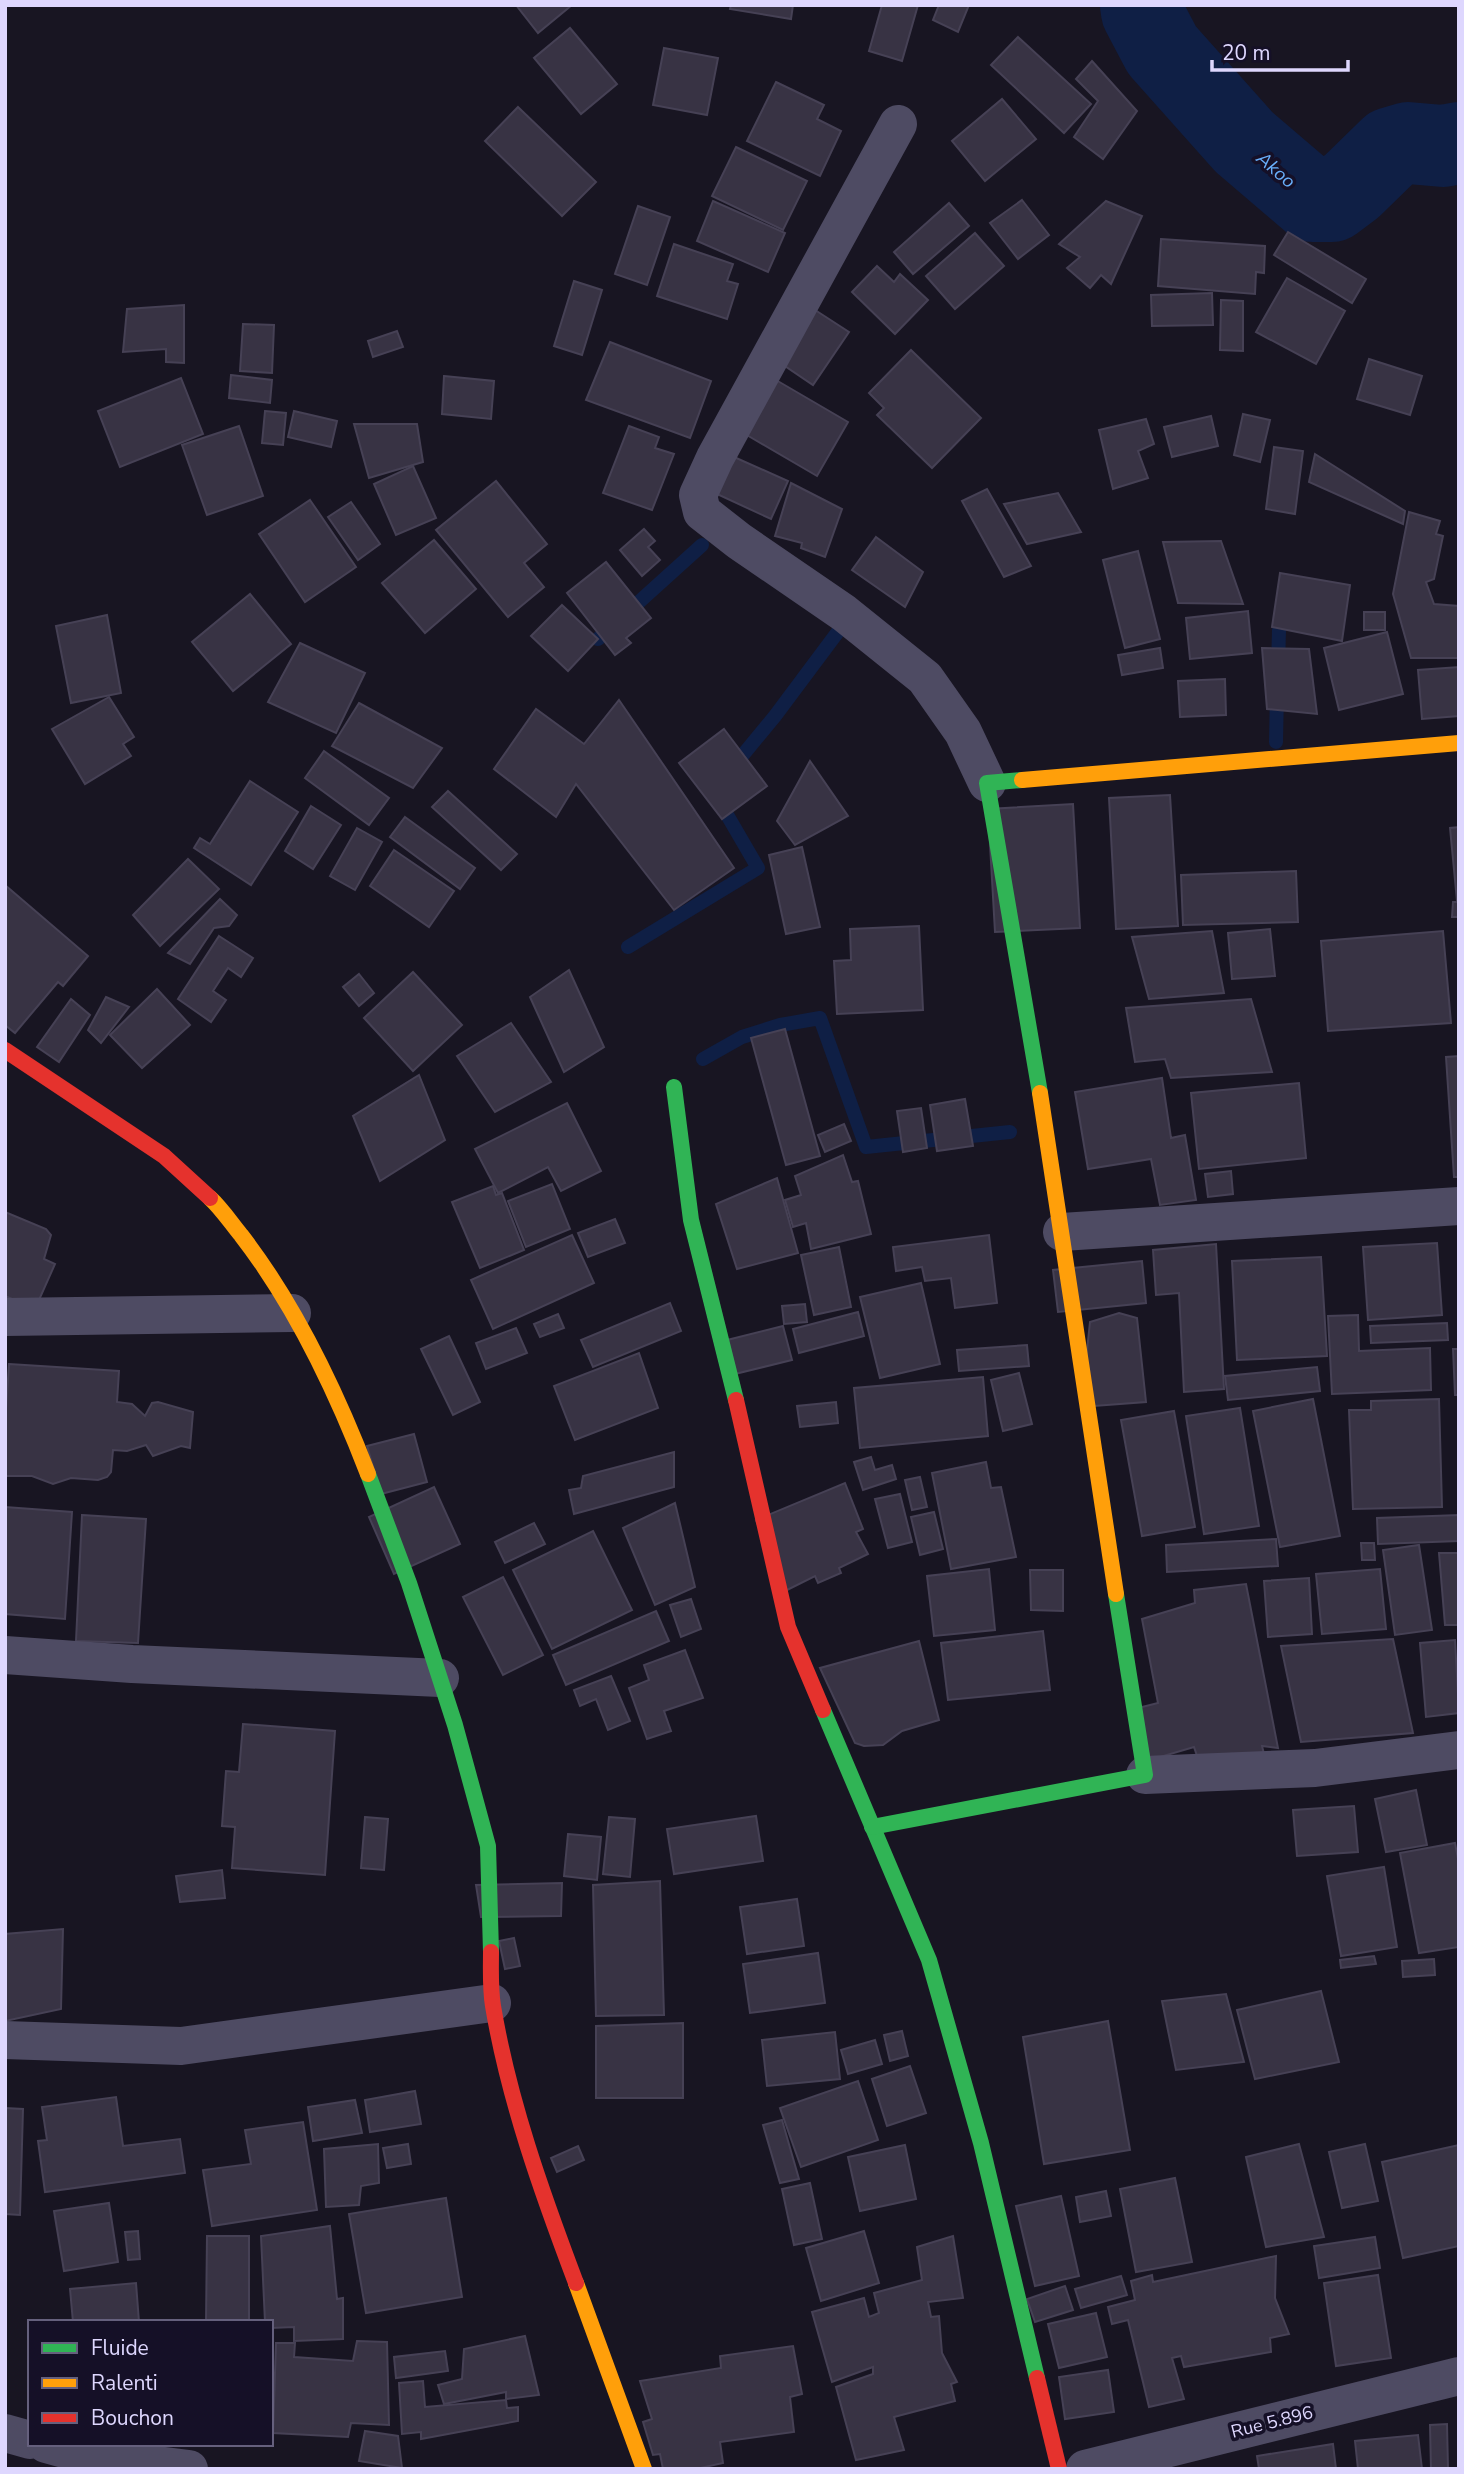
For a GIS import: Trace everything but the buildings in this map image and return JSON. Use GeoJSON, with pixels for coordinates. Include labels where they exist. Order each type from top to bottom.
{"type":"FeatureCollection","features":[{"type":"Feature","properties":{"kind":"street"},"geometry":{"type":"LineString","coordinates":[[898,124],[715,458],[698,495],[702,512],[739,541],[844,613],[925,678],[963,732],[988,783],[1062,1232],[1144,1776]]}},
{"type":"Feature","properties":{"kind":"street"},"geometry":{"type":"LineString","coordinates":[[988,783],[1459,743]]}},
{"type":"Feature","properties":{"kind":"street"},"geometry":{"type":"LineString","coordinates":[[5,1050],[164,1156],[217,1204],[257,1256],[292,1313],[347,1420],[409,1583],[455,1725],[488,1846],[492,2003],[511,2088],[543,2195],[644,2469]]}},
{"type":"Feature","properties":{"kind":"street"},"geometry":{"type":"LineString","coordinates":[[674,1087],[691,1220],[730,1374],[788,1627],[929,1960],[981,2143],[1059,2469]]}},
{"type":"Feature","properties":{"kind":"street"},"geometry":{"type":"LineString","coordinates":[[1062,1232],[1459,1206]]}},
{"type":"Feature","properties":{"kind":"street"},"geometry":{"type":"LineString","coordinates":[[5,1317],[292,1313]]}},
{"type":"Feature","properties":{"kind":"street"},"geometry":{"type":"LineString","coordinates":[[5,1655],[132,1664],[440,1678]]}},
{"type":"Feature","properties":{"kind":"street"},"geometry":{"type":"LineString","coordinates":[[872,1827],[1144,1776],[1315,1768],[1459,1750]]}},
{"type":"Feature","properties":{"kind":"street"},"geometry":{"type":"LineString","coordinates":[[5,2040],[181,2046],[492,2003]]}},
{"type":"Feature","properties":{"kind":"street","name":"Rue 5.896"},"geometry":{"type":"LineString","coordinates":[[1085,2469],[1459,2376]]}},
{"type":"Feature","properties":{"kind":"street"},"geometry":{"type":"LineString","coordinates":[[5,2433],[28,2439]]}},
{"type":"Feature","properties":{"kind":"street"},"geometry":{"type":"LineString","coordinates":[[53,2446],[93,2457],[189,2469]]}},
{"type":"Feature","properties":{"kind":"waterway","name":"Akoo"},"geometry":{"type":"LineString","coordinates":[[1141,5],[1162,50],[1244,142],[1313,201],[1332,201],[1352,186],[1391,148],[1408,143],[1443,146],[1459,143]]}},
{"type":"Feature","properties":{"kind":"waterway"},"geometry":{"type":"LineString","coordinates":[[598,639],[702,545]]}},
{"type":"Feature","properties":{"kind":"waterway"},"geometry":{"type":"LineString","coordinates":[[1278,667],[1279,630]]}},
{"type":"Feature","properties":{"kind":"waterway"},"geometry":{"type":"LineString","coordinates":[[733,767],[837,633]]}},
{"type":"Feature","properties":{"kind":"waterway"},"geometry":{"type":"LineString","coordinates":[[1276,742],[1277,691]]}},
{"type":"Feature","properties":{"kind":"waterway"},"geometry":{"type":"LineString","coordinates":[[628,947],[758,868],[719,801]]}},
{"type":"Feature","properties":{"kind":"waterway"},"geometry":{"type":"LineString","coordinates":[[703,1059],[742,1037],[780,1025],[820,1018],[866,1147],[1010,1132]]}},
{"type":"Feature","properties":{"kind":"traffic: fast"},"geometry":{"type":"LineString","coordinates":[[1022,780],[987,783],[1040,1093]]}},
{"type":"Feature","properties":{"kind":"traffic: fast"},"geometry":{"type":"LineString","coordinates":[[674,1087],[691,1220],[736,1400]]}},
{"type":"Feature","properties":{"kind":"traffic: fast"},"geometry":{"type":"LineString","coordinates":[[368,1474],[409,1583],[455,1725],[488,1846],[491,1952]]}},
{"type":"Feature","properties":{"kind":"traffic: fast"},"geometry":{"type":"LineString","coordinates":[[872,1827],[1145,1775],[1116,1594]]}},
{"type":"Feature","properties":{"kind":"traffic: fast"},"geometry":{"type":"LineString","coordinates":[[823,1710],[929,1960],[981,2143],[1037,2378]]}},
{"type":"Feature","properties":{"kind":"traffic: slow"},"geometry":{"type":"LineString","coordinates":[[1022,780],[1459,743]]}},
{"type":"Feature","properties":{"kind":"traffic: slow"},"geometry":{"type":"LineString","coordinates":[[1040,1093],[1116,1594]]}},
{"type":"Feature","properties":{"kind":"traffic: slow"},"geometry":{"type":"LineString","coordinates":[[210,1198],[261,1262],[297,1320],[328,1381],[368,1474]]}},
{"type":"Feature","properties":{"kind":"traffic: slow"},"geometry":{"type":"LineString","coordinates":[[576,2283],[644,2469]]}},
{"type":"Feature","properties":{"kind":"traffic: jam"},"geometry":{"type":"LineString","coordinates":[[5,1050],[164,1156],[210,1198]]}},
{"type":"Feature","properties":{"kind":"traffic: jam"},"geometry":{"type":"LineString","coordinates":[[736,1400],[788,1627],[823,1710]]}},
{"type":"Feature","properties":{"kind":"traffic: jam"},"geometry":{"type":"LineString","coordinates":[[491,1952],[492,1999],[508,2077],[539,2181],[576,2283]]}},
{"type":"Feature","properties":{"kind":"traffic: jam"},"geometry":{"type":"LineString","coordinates":[[1037,2378],[1059,2469]]}}]}
